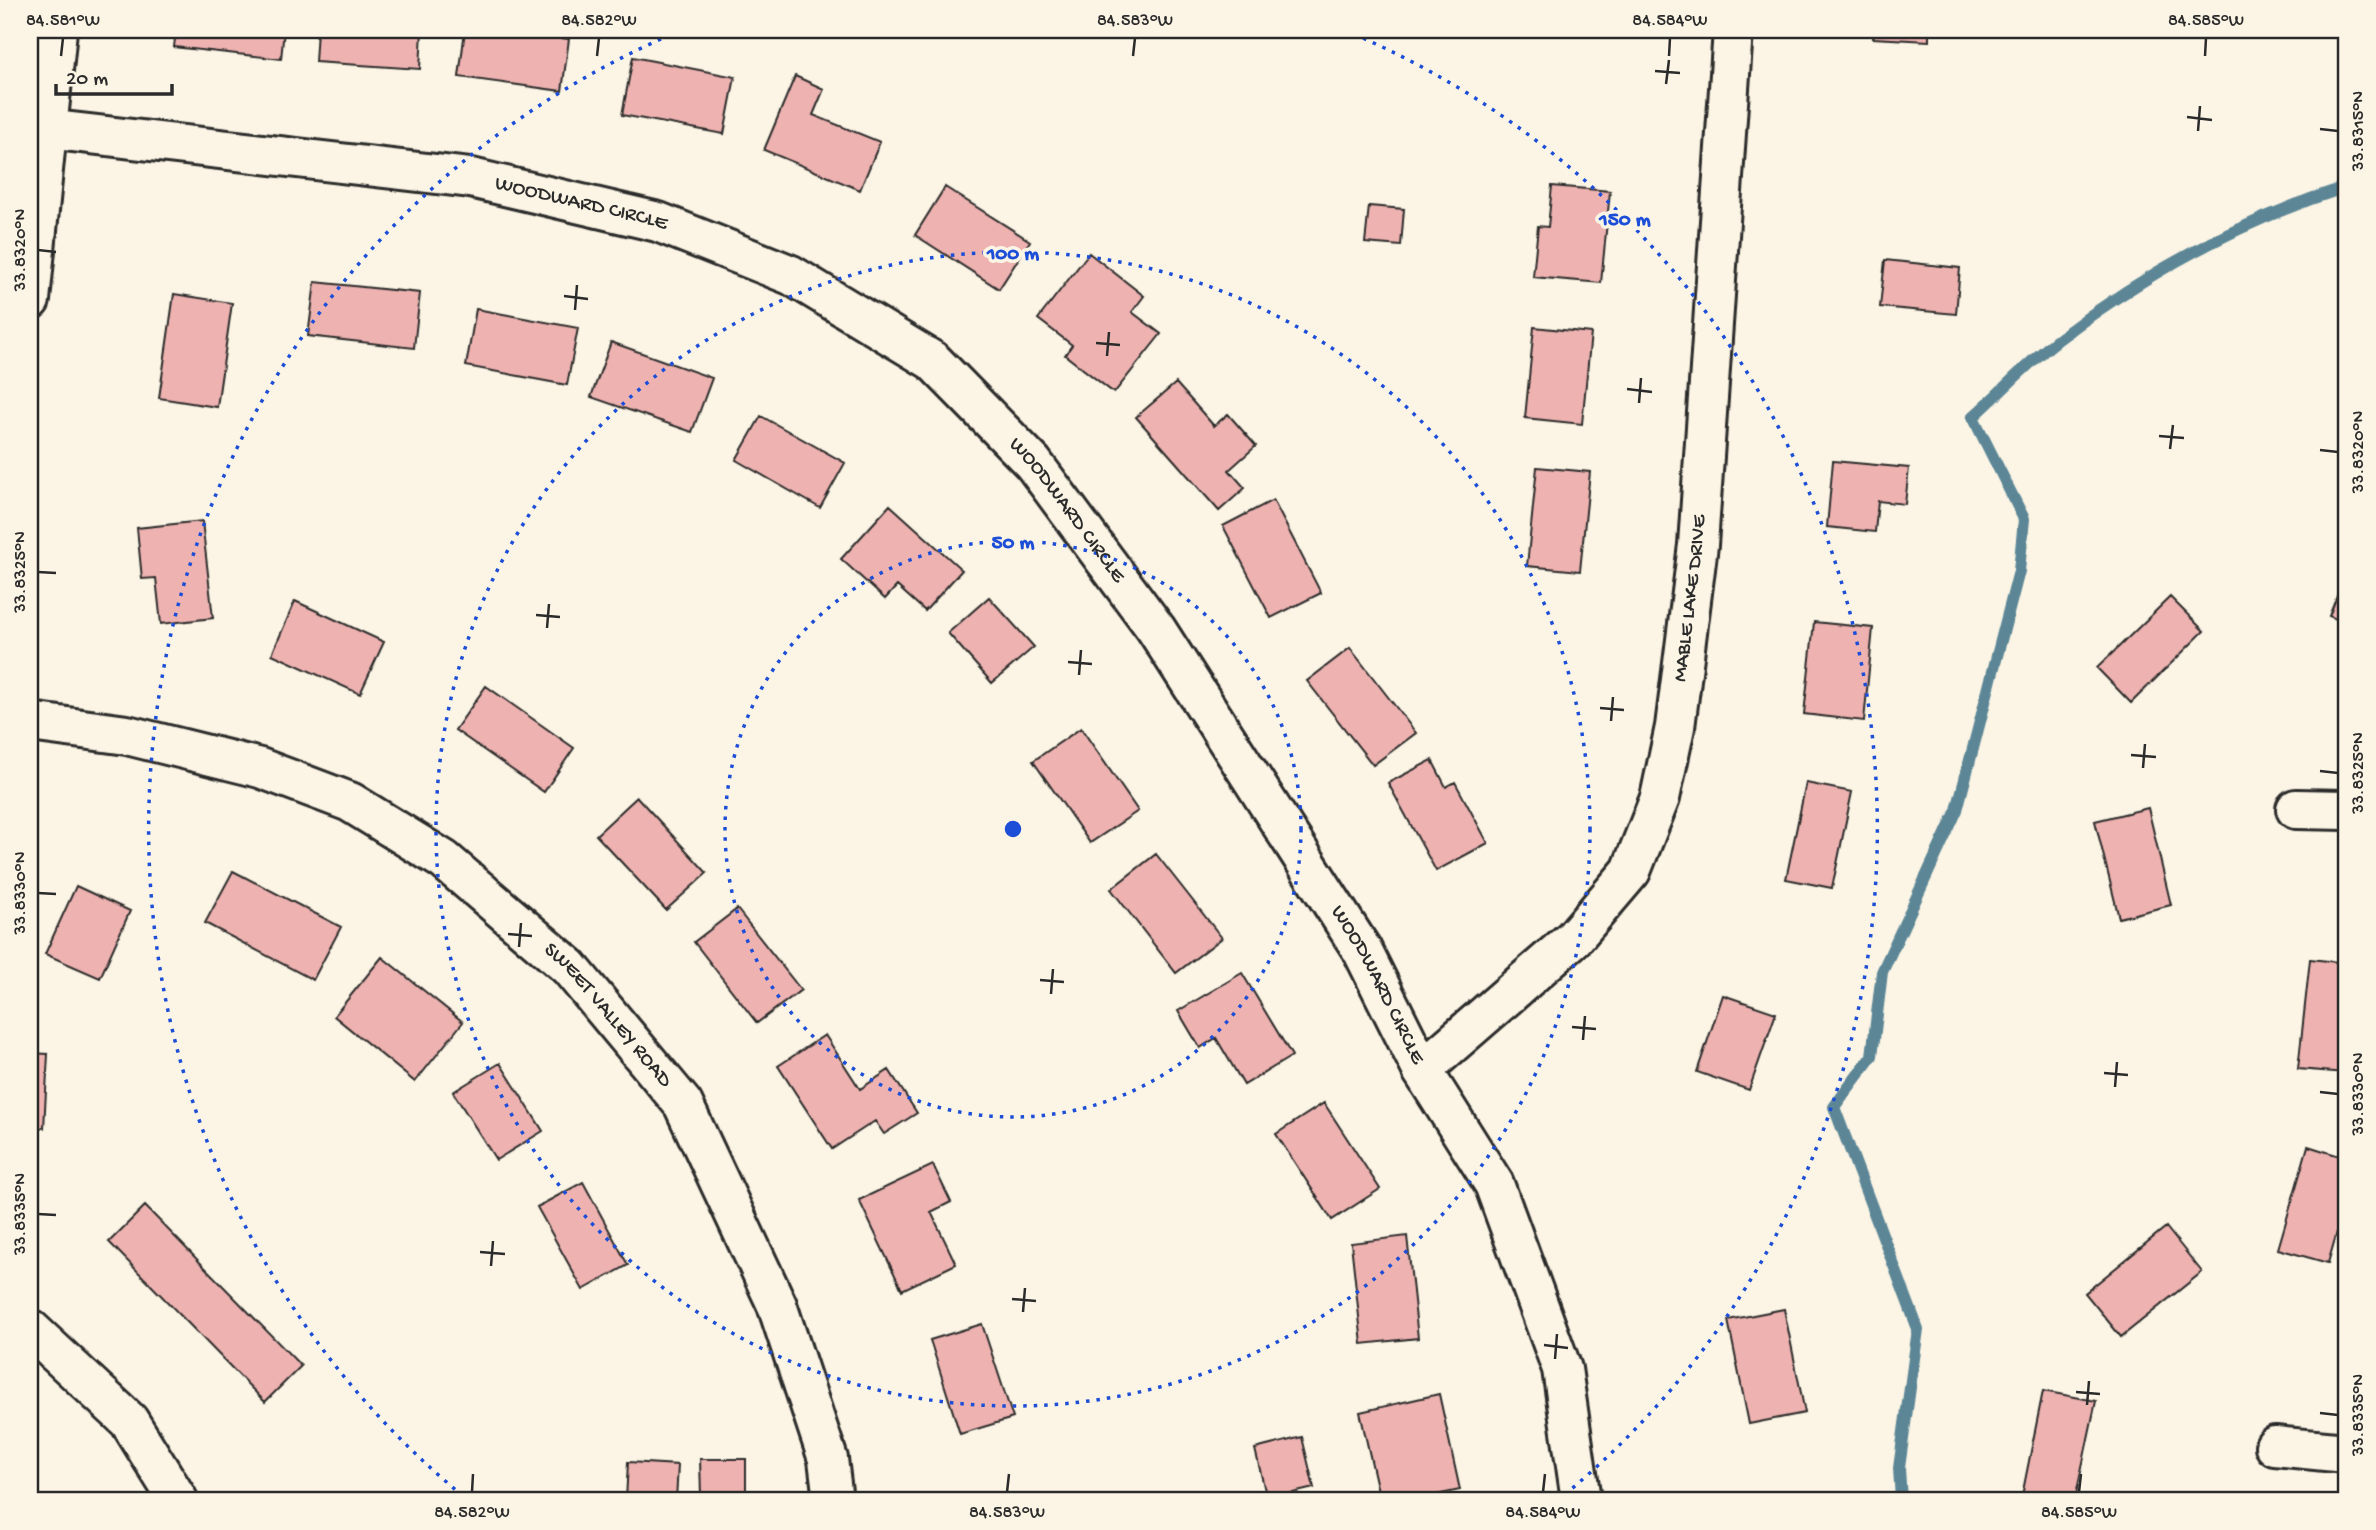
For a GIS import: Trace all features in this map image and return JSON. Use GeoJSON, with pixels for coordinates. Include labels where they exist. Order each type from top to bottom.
{"type":"FeatureCollection","features":[{"type":"Feature","properties":{"kind":"street"},"geometry":{"type":"LineString","coordinates":[[30,300],[57,30]]}},
{"type":"Feature","properties":{"kind":"street","name":"MABLE LAKE DRIVE"},"geometry":{"type":"LineString","coordinates":[[1422,1070],[1574,938],[1631,871],[1660,798],[1675,727],[1698,545],[1733,30]]}},
{"type":"Feature","properties":{"kind":"street","name":"WOODWARD CIRCLE"},"geometry":{"type":"LineString","coordinates":[[46,129],[471,178],[658,222],[791,275],[933,362],[1032,463],[1156,629],[1362,950],[1422,1070],[1494,1184],[1562,1369],[1581,1500]]}},
{"type":"Feature","properties":{"kind":"street","name":"SWEET VALLEY ROAD"},"geometry":{"type":"LineString","coordinates":[[30,722],[127,735],[247,764],[350,802],[444,860],[569,967],[683,1104],[777,1305],[828,1459],[833,1500]]}},
{"type":"Feature","properties":{"kind":"street"},"geometry":{"type":"LineString","coordinates":[[2296,809],[2346,810]]}},
{"type":"Feature","properties":{"kind":"street"},"geometry":{"type":"LineString","coordinates":[[30,1329],[129,1421],[178,1500]]}},
{"type":"Feature","properties":{"kind":"street"},"geometry":{"type":"LineString","coordinates":[[2274,1446],[2346,1453]]}},
{"type":"Feature","properties":{"kind":"building"},"geometry":{"type":"Polygon","coordinates":[[[176,30],[284,30],[281,59],[174,47],[176,30]]]}},
{"type":"Feature","properties":{"kind":"building"},"geometry":{"type":"Polygon","coordinates":[[[317,30],[422,30],[420,69],[315,62],[317,30]]]}},
{"type":"Feature","properties":{"kind":"building"},"geometry":{"type":"Polygon","coordinates":[[[465,30],[516,30],[516,33],[569,39],[562,91],[459,77],[465,30]]]}},
{"type":"Feature","properties":{"kind":"building"},"geometry":{"type":"Polygon","coordinates":[[[1874,30],[1929,30],[1929,41],[1873,38],[1874,30]]]}},
{"type":"Feature","properties":{"kind":"building"},"geometry":{"type":"Polygon","coordinates":[[[633,57],[735,77],[724,134],[622,115],[633,57]]]}},
{"type":"Feature","properties":{"kind":"building"},"geometry":{"type":"Polygon","coordinates":[[[795,76],[824,89],[813,115],[880,142],[860,190],[764,150],[795,76]]]}},
{"type":"Feature","properties":{"kind":"building"},"geometry":{"type":"Polygon","coordinates":[[[1552,186],[1610,191],[1601,283],[1533,277],[1538,226],[1548,227],[1552,186]]]}},
{"type":"Feature","properties":{"kind":"building"},"geometry":{"type":"Polygon","coordinates":[[[945,187],[1030,241],[999,289],[915,235],[945,187]]]}},
{"type":"Feature","properties":{"kind":"building"},"geometry":{"type":"Polygon","coordinates":[[[1369,206],[1404,209],[1401,246],[1365,243],[1369,206]]]}},
{"type":"Feature","properties":{"kind":"building"},"geometry":{"type":"Polygon","coordinates":[[[1089,253],[1144,296],[1132,312],[1161,334],[1114,393],[1065,355],[1072,345],[1038,319],[1089,253]]]}},
{"type":"Feature","properties":{"kind":"building"},"geometry":{"type":"Polygon","coordinates":[[[1885,260],[1960,268],[1956,314],[1880,307],[1885,260]]]}},
{"type":"Feature","properties":{"kind":"building"},"geometry":{"type":"Polygon","coordinates":[[[315,282],[420,293],[414,348],[308,336],[315,282]]]}},
{"type":"Feature","properties":{"kind":"building"},"geometry":{"type":"Polygon","coordinates":[[[174,294],[232,303],[217,407],[159,398],[174,294]]]}},
{"type":"Feature","properties":{"kind":"building"},"geometry":{"type":"Polygon","coordinates":[[[476,309],[578,328],[567,385],[466,366],[476,309]]]}},
{"type":"Feature","properties":{"kind":"building"},"geometry":{"type":"Polygon","coordinates":[[[1534,327],[1591,333],[1582,424],[1525,418],[1534,327]]]}},
{"type":"Feature","properties":{"kind":"building"},"geometry":{"type":"Polygon","coordinates":[[[611,342],[712,378],[692,432],[591,397],[611,342]]]}},
{"type":"Feature","properties":{"kind":"building"},"geometry":{"type":"Polygon","coordinates":[[[1176,383],[1214,426],[1228,414],[1256,446],[1229,470],[1245,488],[1219,511],[1136,417],[1176,383]]]}},
{"type":"Feature","properties":{"kind":"building"},"geometry":{"type":"Polygon","coordinates":[[[761,416],[845,463],[820,508],[736,460],[761,416]]]}},
{"type":"Feature","properties":{"kind":"building"},"geometry":{"type":"Polygon","coordinates":[[[1833,461],[1909,468],[1905,504],[1878,501],[1875,532],[1827,527],[1833,461]]]}},
{"type":"Feature","properties":{"kind":"building"},"geometry":{"type":"Polygon","coordinates":[[[1537,467],[1590,472],[1580,571],[1527,566],[1537,467]]]}},
{"type":"Feature","properties":{"kind":"building"},"geometry":{"type":"Polygon","coordinates":[[[1273,500],[1321,593],[1271,618],[1223,526],[1273,500]]]}},
{"type":"Feature","properties":{"kind":"building"},"geometry":{"type":"Polygon","coordinates":[[[890,505],[962,570],[925,611],[897,586],[885,599],[841,559],[890,505]]]}},
{"type":"Feature","properties":{"kind":"building"},"geometry":{"type":"Polygon","coordinates":[[[202,521],[213,618],[161,624],[156,578],[142,579],[137,528],[202,521]]]}},
{"type":"Feature","properties":{"kind":"building"},"geometry":{"type":"Polygon","coordinates":[[[2346,574],[2346,623],[2329,616],[2346,574]]]}},
{"type":"Feature","properties":{"kind":"building"},"geometry":{"type":"Polygon","coordinates":[[[989,597],[1034,647],[992,683],[948,633],[989,597]]]}},
{"type":"Feature","properties":{"kind":"building"},"geometry":{"type":"Polygon","coordinates":[[[2170,597],[2204,631],[2131,703],[2097,668],[2170,597]]]}},
{"type":"Feature","properties":{"kind":"building"},"geometry":{"type":"Polygon","coordinates":[[[295,601],[384,642],[360,694],[272,654],[295,601]]]}},
{"type":"Feature","properties":{"kind":"building"},"geometry":{"type":"Polygon","coordinates":[[[1814,622],[1873,628],[1864,721],[1804,714],[1814,622]]]}},
{"type":"Feature","properties":{"kind":"building"},"geometry":{"type":"Polygon","coordinates":[[[1350,648],[1416,733],[1373,765],[1307,681],[1350,648]]]}},
{"type":"Feature","properties":{"kind":"building"},"geometry":{"type":"Polygon","coordinates":[[[486,686],[574,748],[544,792],[455,730],[486,686]]]}},
{"type":"Feature","properties":{"kind":"building"},"geometry":{"type":"Polygon","coordinates":[[[1081,728],[1138,811],[1090,843],[1033,761],[1081,728]]]}},
{"type":"Feature","properties":{"kind":"building"},"geometry":{"type":"Polygon","coordinates":[[[1432,760],[1446,787],[1455,782],[1488,843],[1436,871],[1388,783],[1432,760]]]}},
{"type":"Feature","properties":{"kind":"building"},"geometry":{"type":"Polygon","coordinates":[[[1806,783],[1852,792],[1832,888],[1786,879],[1806,783]]]}},
{"type":"Feature","properties":{"kind":"building"},"geometry":{"type":"Polygon","coordinates":[[[637,797],[707,873],[666,910],[596,835],[637,797]]]}},
{"type":"Feature","properties":{"kind":"building"},"geometry":{"type":"Polygon","coordinates":[[[2148,808],[2171,905],[2119,918],[2095,821],[2148,808]]]}},
{"type":"Feature","properties":{"kind":"building"},"geometry":{"type":"Polygon","coordinates":[[[1156,854],[1222,938],[1176,973],[1111,889],[1156,854]]]}},
{"type":"Feature","properties":{"kind":"building"},"geometry":{"type":"Polygon","coordinates":[[[233,871],[341,927],[313,980],[205,923],[233,871]]]}},
{"type":"Feature","properties":{"kind":"building"},"geometry":{"type":"Polygon","coordinates":[[[76,886],[130,911],[100,978],[45,954],[76,886]]]}},
{"type":"Feature","properties":{"kind":"building"},"geometry":{"type":"Polygon","coordinates":[[[737,909],[801,990],[757,1023],[694,942],[737,909]]]}},
{"type":"Feature","properties":{"kind":"building"},"geometry":{"type":"Polygon","coordinates":[[[382,957],[463,1022],[415,1082],[334,1016],[382,957]]]}},
{"type":"Feature","properties":{"kind":"building"},"geometry":{"type":"Polygon","coordinates":[[[2310,959],[2346,963],[2346,1073],[2298,1069],[2310,959]]]}},
{"type":"Feature","properties":{"kind":"building"},"geometry":{"type":"Polygon","coordinates":[[[1242,973],[1292,1056],[1244,1085],[1216,1038],[1200,1048],[1178,1011],[1242,973]]]}},
{"type":"Feature","properties":{"kind":"building"},"geometry":{"type":"Polygon","coordinates":[[[1723,995],[1776,1013],[1749,1090],[1697,1072],[1723,995]]]}},
{"type":"Feature","properties":{"kind":"building"},"geometry":{"type":"Polygon","coordinates":[[[825,1035],[860,1089],[889,1070],[917,1113],[884,1134],[875,1121],[832,1149],[778,1066],[825,1035]]]}},
{"type":"Feature","properties":{"kind":"building"},"geometry":{"type":"Polygon","coordinates":[[[30,1053],[48,1054],[44,1128],[30,1127],[30,1053]]]}},
{"type":"Feature","properties":{"kind":"building"},"geometry":{"type":"Polygon","coordinates":[[[500,1063],[543,1131],[496,1160],[453,1092],[500,1063]]]}},
{"type":"Feature","properties":{"kind":"building"},"geometry":{"type":"Polygon","coordinates":[[[1324,1103],[1380,1189],[1332,1220],[1276,1134],[1324,1103]]]}},
{"type":"Feature","properties":{"kind":"building"},"geometry":{"type":"Polygon","coordinates":[[[2308,1146],[2346,1158],[2346,1201],[2328,1263],[2278,1249],[2308,1146]]]}},
{"type":"Feature","properties":{"kind":"building"},"geometry":{"type":"Polygon","coordinates":[[[933,1165],[951,1202],[931,1212],[956,1264],[902,1290],[859,1200],[933,1165]]]}},
{"type":"Feature","properties":{"kind":"building"},"geometry":{"type":"Polygon","coordinates":[[[583,1182],[628,1265],[583,1290],[537,1207],[583,1182]]]}},
{"type":"Feature","properties":{"kind":"building"},"geometry":{"type":"Polygon","coordinates":[[[145,1206],[301,1366],[265,1402],[109,1242],[145,1206]]]}},
{"type":"Feature","properties":{"kind":"building"},"geometry":{"type":"Polygon","coordinates":[[[2166,1227],[2202,1272],[2121,1337],[2085,1293],[2166,1227]]]}},
{"type":"Feature","properties":{"kind":"building"},"geometry":{"type":"Polygon","coordinates":[[[1407,1236],[1418,1338],[1362,1344],[1351,1243],[1407,1236]]]}},
{"type":"Feature","properties":{"kind":"building"},"geometry":{"type":"Polygon","coordinates":[[[1784,1309],[1805,1413],[1749,1424],[1728,1320],[1784,1309]]]}},
{"type":"Feature","properties":{"kind":"building"},"geometry":{"type":"Polygon","coordinates":[[[982,1324],[1013,1418],[960,1434],[930,1340],[982,1324]]]}},
{"type":"Feature","properties":{"kind":"building"},"geometry":{"type":"Polygon","coordinates":[[[2043,1391],[2096,1401],[2075,1500],[2045,1500],[2022,1496],[2043,1391]]]}},
{"type":"Feature","properties":{"kind":"building"},"geometry":{"type":"Polygon","coordinates":[[[1439,1394],[1460,1490],[1412,1500],[1380,1500],[1360,1412],[1439,1394]]]}},
{"type":"Feature","properties":{"kind":"building"},"geometry":{"type":"Polygon","coordinates":[[[1302,1437],[1314,1488],[1267,1499],[1255,1449],[1302,1437]]]}},
{"type":"Feature","properties":{"kind":"building"},"geometry":{"type":"Polygon","coordinates":[[[700,1459],[746,1459],[746,1495],[701,1495],[700,1459]]]}},
{"type":"Feature","properties":{"kind":"building"},"geometry":{"type":"Polygon","coordinates":[[[628,1462],[678,1465],[676,1500],[626,1500],[628,1462]]]}},
{"type":"Feature","properties":{"kind":"waterway"},"geometry":{"type":"LineString","coordinates":[[1901,1500],[1899,1468],[1918,1329],[1834,1107],[1872,1056],[1882,972],[1957,810],[2019,571],[2024,519],[1973,417],[2049,347],[2093,314],[2161,270],[2270,215],[2346,187]]}}]}
